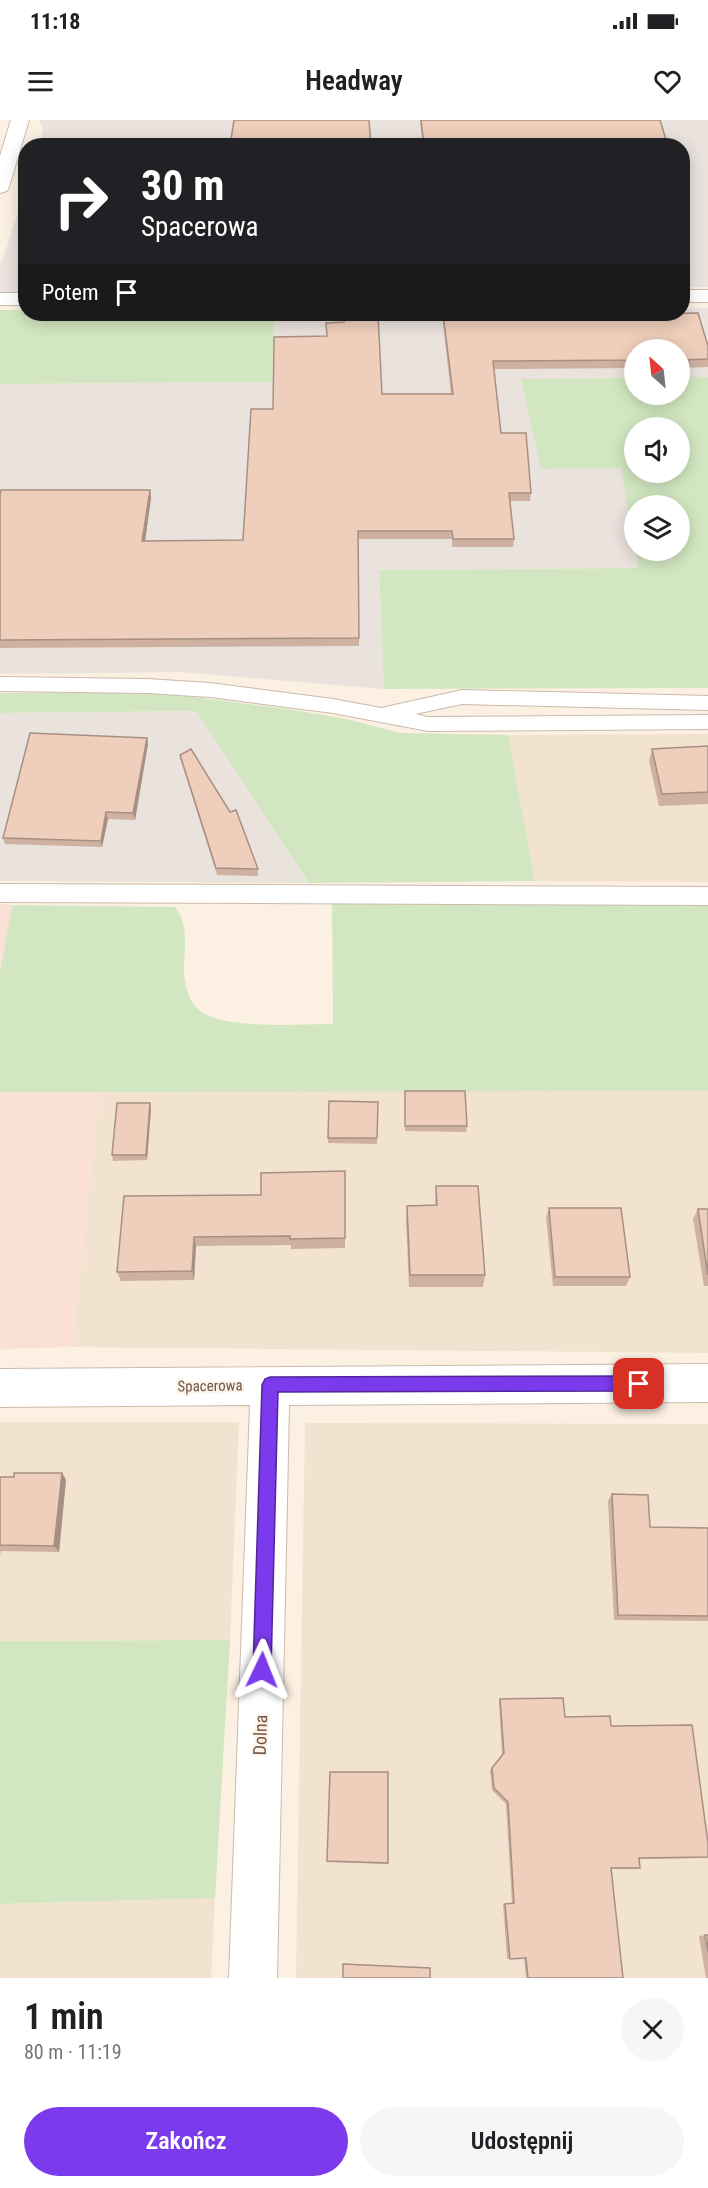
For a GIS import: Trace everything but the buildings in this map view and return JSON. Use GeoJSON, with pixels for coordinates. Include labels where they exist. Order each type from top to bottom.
{"type":"FeatureCollection","features":[{"type":"Feature","properties":{"kind":"street"},"geometry":{"type":"LineString","coordinates":[[0,187],[20,120]]}},
{"type":"Feature","properties":{"kind":"street"},"geometry":{"type":"LineString","coordinates":[[690,296],[708,296]]}},
{"type":"Feature","properties":{"kind":"street"},"geometry":{"type":"LineString","coordinates":[[0,299],[18,299]]}},
{"type":"Feature","properties":{"kind":"street","name":"Spacerowa"},"geometry":{"type":"LineString","coordinates":[[0,1388],[708,1383]]}},
{"type":"Feature","properties":{"kind":"street","name":"Dolna"},"geometry":{"type":"LineString","coordinates":[[253,1978],[270,1385]]}},
{"type":"Feature","properties":{"kind":"lane"},"geometry":{"type":"LineString","coordinates":[[0,684],[147,686],[210,690],[428,724],[708,722]]}},
{"type":"Feature","properties":{"kind":"lane"},"geometry":{"type":"LineString","coordinates":[[380,715],[462,696],[708,703]]}},
{"type":"Feature","properties":{"kind":"lane"},"geometry":{"type":"LineString","coordinates":[[532,723],[542,699]]}},
{"type":"Feature","properties":{"kind":"lane"},"geometry":{"type":"LineString","coordinates":[[0,893],[708,896]]}},
{"type":"Feature","properties":{"kind":"shaded area"},"geometry":{"type":"Polygon","coordinates":[[[39,120],[708,120],[708,287],[690,287],[690,138],[41,138],[43,128],[39,120]]]}},
{"type":"Feature","properties":{"kind":"shaded area"},"geometry":{"type":"Polygon","coordinates":[[[18,212],[18,293],[0,293],[0,268],[18,212]]]}},
{"type":"Feature","properties":{"kind":"shaded area"},"geometry":{"type":"Polygon","coordinates":[[[708,308],[708,377],[690,377],[690,339],[624,339],[624,378],[521,379],[622,468],[627,495],[624,495],[624,561],[638,561],[639,568],[379,570],[384,689],[180,672],[0,674],[0,384],[272,382],[274,321],[690,321],[690,309],[708,308]]]}},
{"type":"Feature","properties":{"kind":"shaded area"},"geometry":{"type":"Polygon","coordinates":[[[196,711],[309,883],[0,881],[0,713],[196,711]]]}},
{"type":"Feature","properties":{"kind":"shaded area"},"geometry":{"type":"Polygon","coordinates":[[[708,734],[708,882],[535,881],[508,735],[708,734]]]}},
{"type":"Feature","properties":{"kind":"shaded area"},"geometry":{"type":"Polygon","coordinates":[[[0,904],[12,905],[0,973],[0,904]]]}},
{"type":"Feature","properties":{"kind":"shaded area"},"geometry":{"type":"Polygon","coordinates":[[[708,1091],[708,1353],[72,1347],[99,1092],[708,1091]]]}},
{"type":"Feature","properties":{"kind":"shaded area"},"geometry":{"type":"Polygon","coordinates":[[[0,1092],[99,1092],[72,1347],[0,1349],[0,1092]]]}},
{"type":"Feature","properties":{"kind":"shaded area"},"geometry":{"type":"Polygon","coordinates":[[[0,1422],[239,1422],[230,1640],[0,1641],[0,1422]]]}},
{"type":"Feature","properties":{"kind":"shaded area"},"geometry":{"type":"Polygon","coordinates":[[[305,1423],[708,1424],[708,1978],[296,1978],[305,1423]]]}},
{"type":"Feature","properties":{"kind":"shaded area"},"geometry":{"type":"Polygon","coordinates":[[[215,1898],[211,1978],[0,1978],[0,1904],[215,1898]]]}},
{"type":"Feature","properties":{"kind":"green space"},"geometry":{"type":"Polygon","coordinates":[[[0,310],[18,310],[18,321],[274,321],[272,382],[0,384],[0,310]]]}},
{"type":"Feature","properties":{"kind":"green space"},"geometry":{"type":"Polygon","coordinates":[[[690,377],[708,377],[708,688],[384,689],[379,570],[638,568],[637,561],[690,561],[690,495],[626,495],[621,468],[541,469],[521,379],[624,378],[624,405],[690,405],[690,377]]]}},
{"type":"Feature","properties":{"kind":"green space"},"geometry":{"type":"Polygon","coordinates":[[[0,693],[171,694],[288,709],[347,719],[400,733],[508,735],[535,881],[309,883],[196,711],[0,713],[0,693]]]}},
{"type":"Feature","properties":{"kind":"green space"},"geometry":{"type":"Polygon","coordinates":[[[332,904],[708,905],[708,1091],[0,1092],[0,973],[12,905],[175,907],[184,927],[185,983],[189,996],[200,1011],[227,1021],[283,1025],[333,1024],[332,904]]]}},
{"type":"Feature","properties":{"kind":"green space"},"geometry":{"type":"Polygon","coordinates":[[[230,1640],[215,1898],[0,1904],[0,1641],[230,1640]]]}},
{"type":"Feature","properties":{"kind":"route"},"geometry":{"type":"LineString","coordinates":[[262,1670],[270,1385],[639,1384]]}}]}
